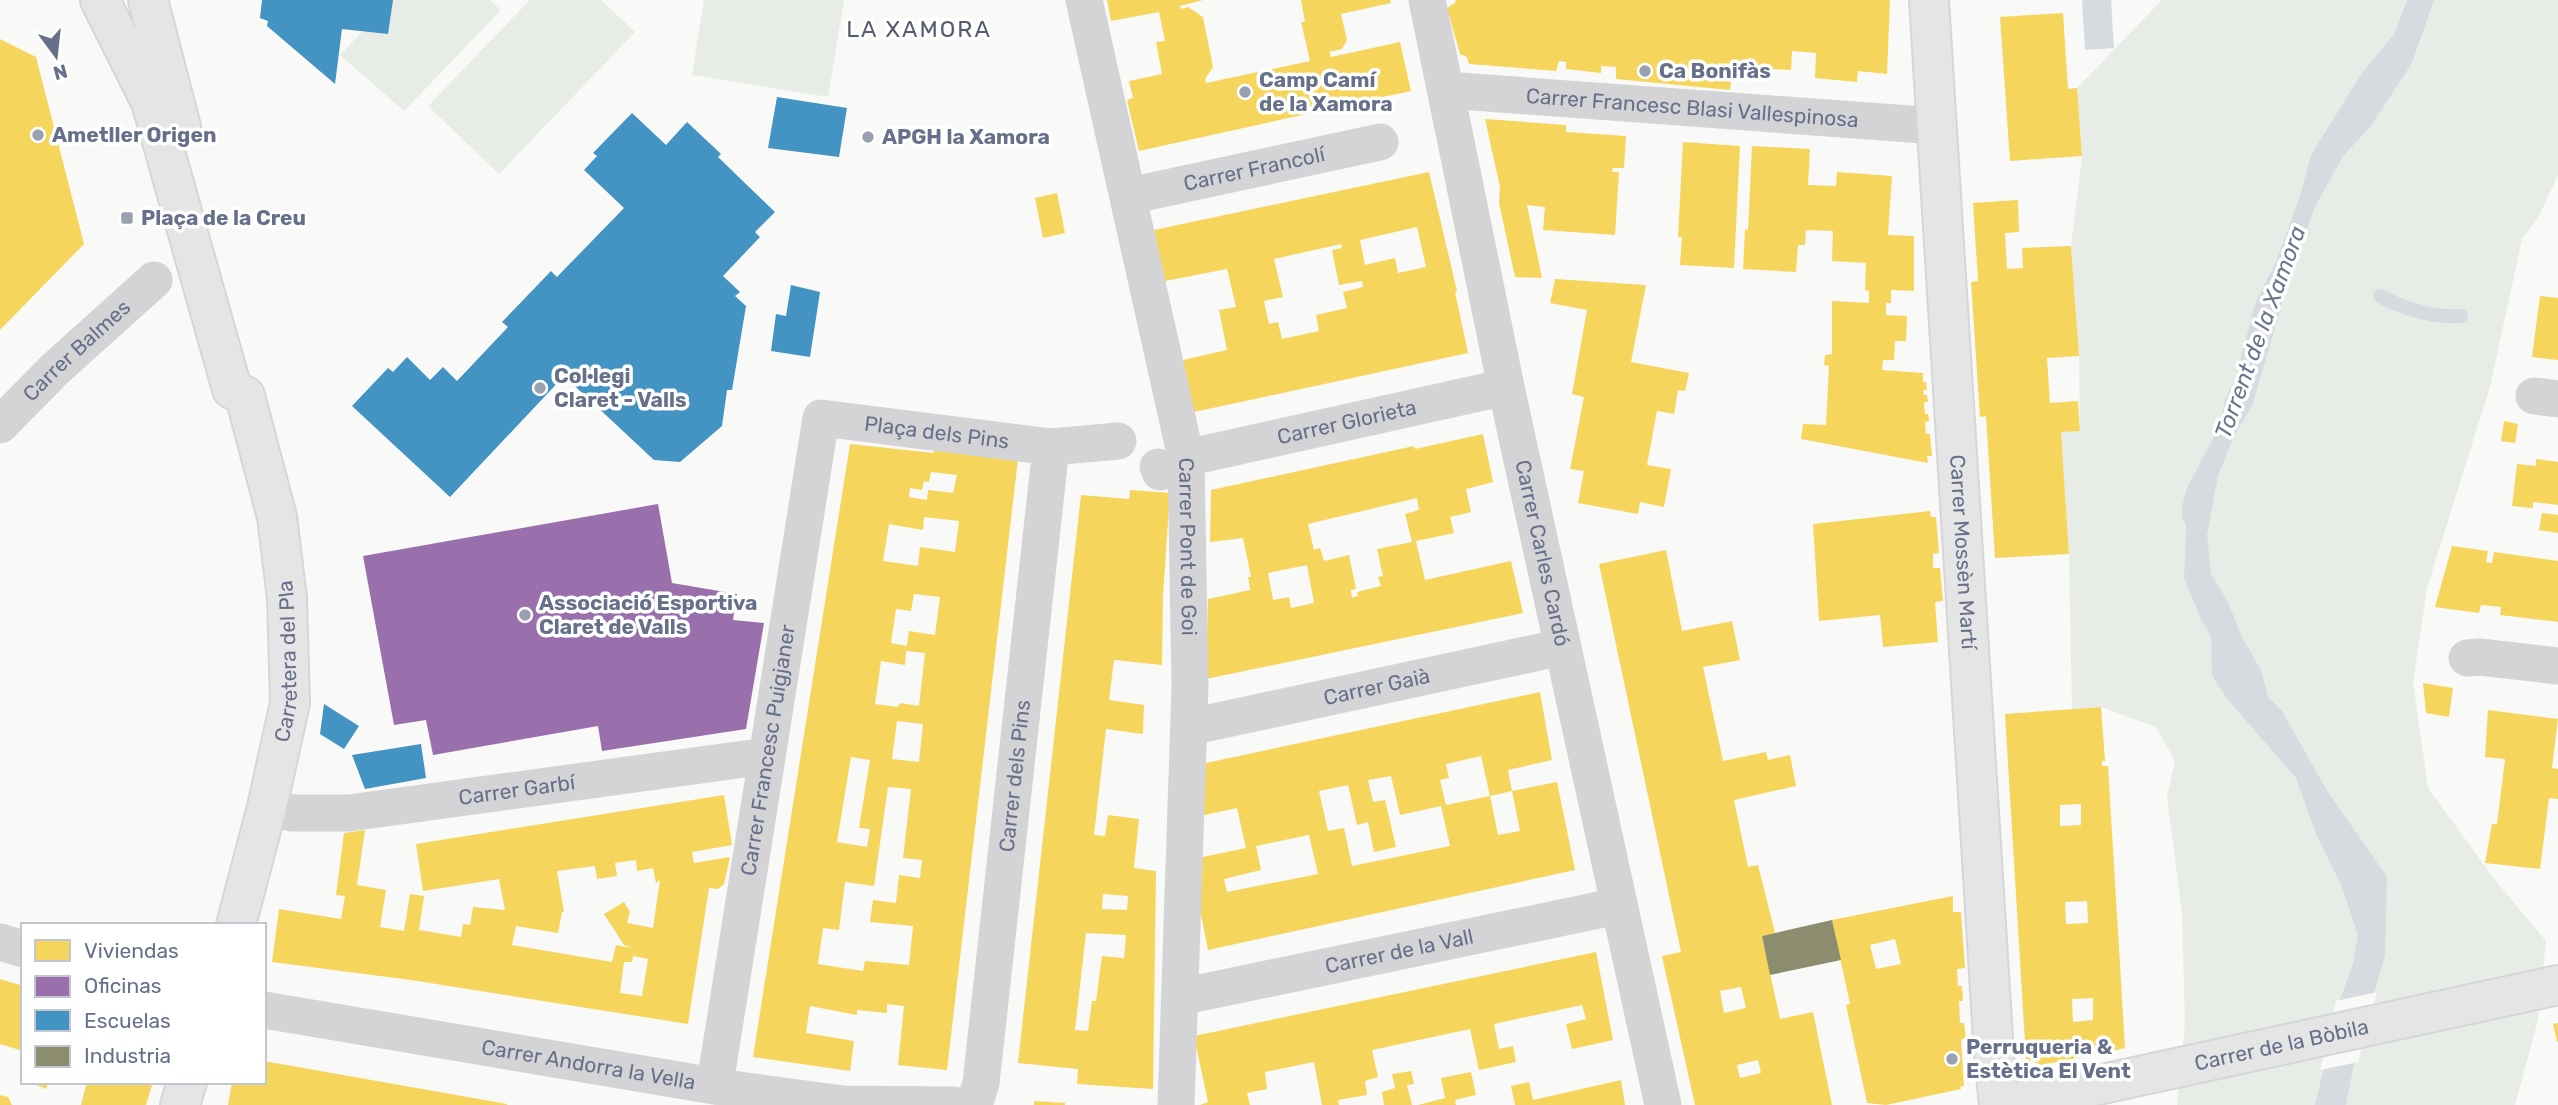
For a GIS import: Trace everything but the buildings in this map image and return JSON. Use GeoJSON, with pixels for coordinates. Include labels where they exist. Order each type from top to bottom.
{"type":"FeatureCollection","features":[{"type":"Feature","properties":{"kind":"street"},"geometry":{"type":"LineString","coordinates":[[100,0],[151,102],[232,389],[246,396],[252,385],[148,0]]}},
{"type":"Feature","properties":{"kind":"street","name":"Carrer Pont de Goi"},"geometry":{"type":"LineString","coordinates":[[1084,0],[1129,197],[1172,462],[1190,727],[1176,1105]]}},
{"type":"Feature","properties":{"kind":"street","name":"Carrer Carles Cardó"},"geometry":{"type":"LineString","coordinates":[[1427,0],[1506,387],[1663,1105]]}},
{"type":"Feature","properties":{"kind":"street","name":"Carrer Mossèn Martí"},"geometry":{"type":"LineString","coordinates":[[1929,0],[1999,1105]]}},
{"type":"Feature","properties":{"kind":"street","name":"Carrer Francesc Blasi Vallespinosa"},"geometry":{"type":"LineString","coordinates":[[1447,90],[1937,126]]}},
{"type":"Feature","properties":{"kind":"street","name":"Carrer Francolí"},"geometry":{"type":"LineString","coordinates":[[1129,197],[1380,142]]}},
{"type":"Feature","properties":{"kind":"street","name":"Carrer Balmes"},"geometry":{"type":"LineString","coordinates":[[0,425],[54,370],[154,280]]}},
{"type":"Feature","properties":{"kind":"street","name":"Carrer Glorieta"},"geometry":{"type":"LineString","coordinates":[[1172,462],[1506,387]]}},
{"type":"Feature","properties":{"kind":"street","name":"Carretera del Pla"},"geometry":{"type":"LineString","coordinates":[[237,923],[267,807],[290,703],[288,598],[277,517],[246,396]]}},
{"type":"Feature","properties":{"kind":"street","name":"Plaça dels Pins"},"geometry":{"type":"LineString","coordinates":[[821,418],[1051,447]]}},
{"type":"Feature","properties":{"kind":"street","name":"Carrer Francesc Puigjaner"},"geometry":{"type":"LineString","coordinates":[[715,1084],[821,418]]}},
{"type":"Feature","properties":{"kind":"street"},"geometry":{"type":"LineString","coordinates":[[1051,447],[1118,441]]}},
{"type":"Feature","properties":{"kind":"street","name":"Carrer dels Pins"},"geometry":{"type":"LineString","coordinates":[[978,1095],[1051,447]]}},
{"type":"Feature","properties":{"kind":"street","name":"Carrer Gaià"},"geometry":{"type":"LineString","coordinates":[[1190,727],[1563,647]]}},
{"type":"Feature","properties":{"kind":"street"},"geometry":{"type":"LineString","coordinates":[[2467,658],[2480,657],[2558,666]]}},
{"type":"Feature","properties":{"kind":"street","name":"Carrer Garbí"},"geometry":{"type":"LineString","coordinates":[[267,807],[292,813],[349,814],[767,756]]}},
{"type":"Feature","properties":{"kind":"street","name":"Carrer de la Vall"},"geometry":{"type":"LineString","coordinates":[[1180,996],[1618,906]]}},
{"type":"Feature","properties":{"kind":"street"},"geometry":{"type":"LineString","coordinates":[[0,942],[21,948]]}},
{"type":"Feature","properties":{"kind":"street","name":"Carrer de la Bòbila"},"geometry":{"type":"LineString","coordinates":[[2006,1105],[2558,985]]}},
{"type":"Feature","properties":{"kind":"street","name":"Carrer Andorra la Vella"},"geometry":{"type":"LineString","coordinates":[[266,1010],[843,1104],[978,1095]]}},
{"type":"Feature","properties":{"kind":"street"},"geometry":{"type":"LineString","coordinates":[[180,1105],[186,1084]]}},
{"type":"Feature","properties":{"kind":"shaded area"},"geometry":{"type":"Polygon","coordinates":[[[393,0],[490,0],[501,10],[404,111],[340,55],[393,0]]]}},
{"type":"Feature","properties":{"kind":"shaded area"},"geometry":{"type":"Polygon","coordinates":[[[530,0],[601,0],[635,32],[499,174],[428,106],[530,0]]]}},
{"type":"Feature","properties":{"kind":"shaded area"},"geometry":{"type":"Polygon","coordinates":[[[704,0],[844,0],[828,97],[692,75],[704,0]]]}},
{"type":"Feature","properties":{"kind":"shaded area"},"geometry":{"type":"Polygon","coordinates":[[[2162,0],[2558,0],[2558,175],[2538,218],[2522,239],[2490,387],[2427,588],[2413,682],[2428,788],[2495,880],[2546,941],[2538,1020],[2515,1105],[2177,1105],[2185,1023],[2182,913],[2167,797],[2175,761],[2156,727],[2101,707],[2072,709],[2069,554],[2061,432],[2080,430],[2079,356],[2071,246],[2082,156],[2077,88],[2162,0]]]}},
{"type":"Feature","properties":{"kind":"water"},"geometry":{"type":"Polygon","coordinates":[[[2082,0],[2111,0],[2114,48],[2085,50],[2082,0]]]}},
{"type":"Feature","properties":{"kind":"water","name":"Torrent de la Xamora"},"geometry":{"type":"Polygon","coordinates":[[[2407,0],[2434,0],[2412,63],[2370,127],[2343,156],[2315,207],[2292,270],[2252,406],[2233,438],[2218,476],[2207,535],[2211,574],[2227,600],[2242,637],[2261,670],[2268,697],[2282,711],[2326,789],[2387,877],[2385,955],[2353,1068],[2346,1105],[2315,1105],[2358,935],[2342,887],[2316,834],[2296,778],[2229,701],[2212,676],[2211,636],[2184,578],[2186,525],[2182,518],[2182,507],[2187,488],[2218,429],[2226,397],[2235,381],[2255,304],[2278,257],[2301,193],[2311,155],[2362,73],[2395,33],[2407,0]]]}},
{"type":"Feature","properties":{"kind":"pier"},"geometry":{"type":"Polygon","coordinates":[[[2377,992],[2358,1062],[2320,1070],[2336,1001],[2377,992]]]}},
{"type":"Feature","properties":{"kind":"waterway"},"geometry":{"type":"LineString","coordinates":[[2380,296],[2419,312],[2461,316]]}},
{"type":"Feature","properties":{"kind":"place","name":"Ca Bonifàs"},"geometry":{"type":"Point","coordinates":[1645,71]}},
{"type":"Feature","properties":{"kind":"place","name":"Camp Camí de la Xamora"},"geometry":{"type":"Point","coordinates":[1245,92]}},
{"type":"Feature","properties":{"kind":"place","name":"Ametller Origen"},"geometry":{"type":"Point","coordinates":[38,135]}},
{"type":"Feature","properties":{"kind":"place","name":"APGH la Xamora"},"geometry":{"type":"Point","coordinates":[868,137]}},
{"type":"Feature","properties":{"kind":"place","name":"Plaça de la Creu"},"geometry":{"type":"Point","coordinates":[127,218]}},
{"type":"Feature","properties":{"kind":"place","name":"Col·legi Claret - Valls"},"geometry":{"type":"Point","coordinates":[540,388]}},
{"type":"Feature","properties":{"kind":"place","name":"Associació Esportiva Claret de Valls"},"geometry":{"type":"Point","coordinates":[525,615]}},
{"type":"Feature","properties":{"kind":"place","name":"Perruqueria & Estètica El Vent"},"geometry":{"type":"Point","coordinates":[1952,1059]}},
{"type":"Feature","properties":{"kind":"district","name":"LA XAMORA"},"geometry":{"type":"Point","coordinates":[919,29]}}]}
